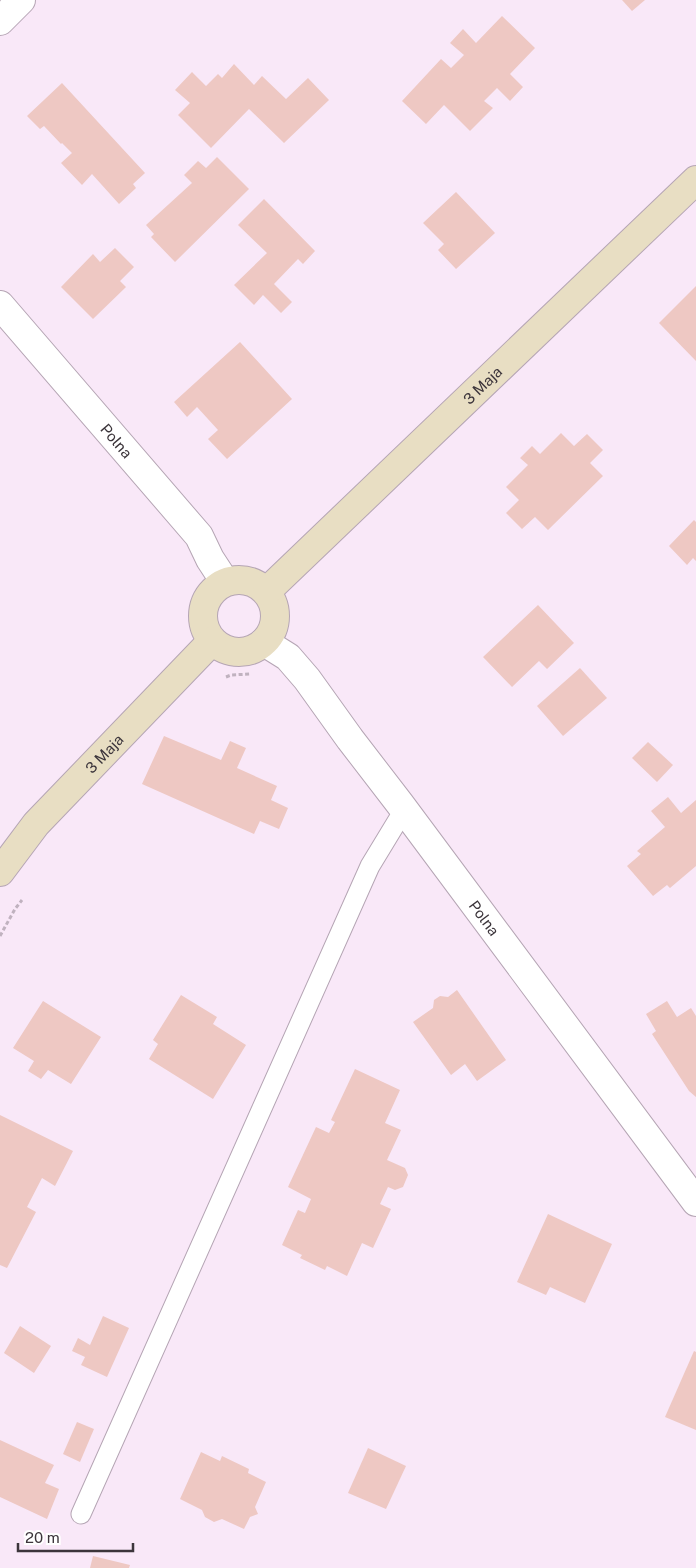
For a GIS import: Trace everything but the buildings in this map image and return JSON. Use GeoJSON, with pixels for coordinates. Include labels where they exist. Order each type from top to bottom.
{"type":"FeatureCollection","features":[{"type":"Feature","properties":{"kind":"street"},"geometry":{"type":"LineString","coordinates":[[0,21],[21,0]]}},
{"type":"Feature","properties":{"kind":"street","name":"3 Maja"},"geometry":{"type":"LineString","coordinates":[[267,591],[696,180]]}},
{"type":"Feature","properties":{"kind":"street","name":"Polna"},"geometry":{"type":"LineString","coordinates":[[0,305],[199,536],[210,559],[225,582]]}},
{"type":"Feature","properties":{"kind":"street"},"geometry":{"type":"LineString","coordinates":[[247,580],[267,591],[276,612],[275,623],[271,633],[264,642],[254,649],[244,652],[222,648],[212,641],[206,631],[203,620],[203,608],[212,590],[225,582],[247,580]]}},
{"type":"Feature","properties":{"kind":"street","name":"3 Maja"},"geometry":{"type":"LineString","coordinates":[[0,872],[36,824],[212,641]]}},
{"type":"Feature","properties":{"kind":"street","name":"Polna"},"geometry":{"type":"LineString","coordinates":[[264,642],[288,657],[308,679],[350,739],[691,1184]]}},
{"type":"Feature","properties":{"kind":"lane"},"geometry":{"type":"LineString","coordinates":[[81,1514],[370,866],[404,810]]}}]}
